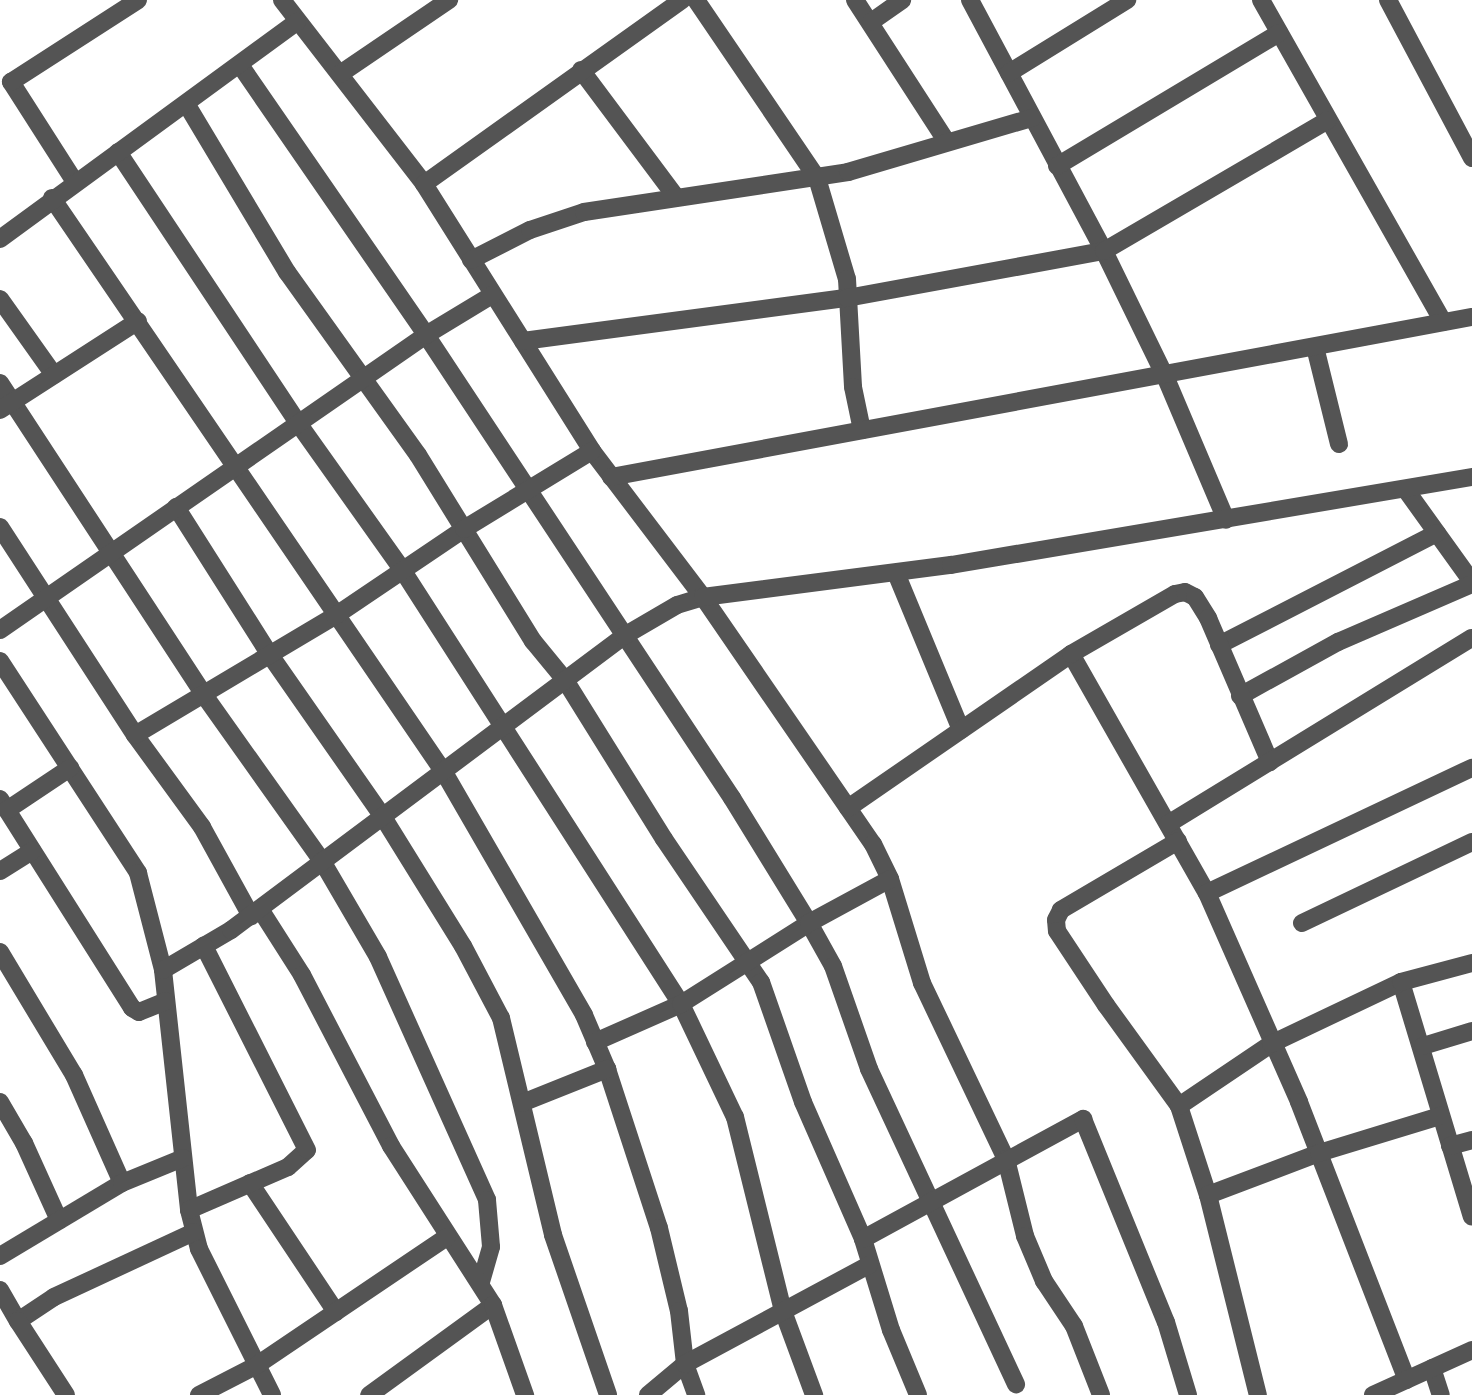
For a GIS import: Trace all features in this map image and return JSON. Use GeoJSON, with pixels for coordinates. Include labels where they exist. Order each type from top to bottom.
{"type":"FeatureCollection","features":[{"type":"Feature","properties":{"kind":"street"},"geometry":{"type":"LineString","coordinates":[[76,182],[5,74],[138,0]]}},
{"type":"Feature","properties":{"kind":"street"},"geometry":{"type":"LineString","coordinates":[[282,0],[424,184],[592,451],[703,597],[848,808],[890,878],[922,984],[1006,1159],[1025,1236],[1044,1281],[1074,1326],[1101,1395]]}},
{"type":"Feature","properties":{"kind":"street"},"geometry":{"type":"LineString","coordinates":[[340,74],[449,0]]}},
{"type":"Feature","properties":{"kind":"street"},"geometry":{"type":"LineString","coordinates":[[424,184],[682,0]]}},
{"type":"Feature","properties":{"kind":"street"},"geometry":{"type":"LineString","coordinates":[[696,0],[817,178],[847,279],[853,387],[862,430]]}},
{"type":"Feature","properties":{"kind":"street"},"geometry":{"type":"LineString","coordinates":[[855,0],[947,142]]}},
{"type":"Feature","properties":{"kind":"street"},"geometry":{"type":"LineString","coordinates":[[870,22],[902,0]]}},
{"type":"Feature","properties":{"kind":"street"},"geometry":{"type":"LineString","coordinates":[[970,0],[1104,251],[1165,376],[1226,520]]}},
{"type":"Feature","properties":{"kind":"street"},"geometry":{"type":"LineString","coordinates":[[1009,73],[1127,0]]}},
{"type":"Feature","properties":{"kind":"street"},"geometry":{"type":"LineString","coordinates":[[1260,0],[1443,322]]}},
{"type":"Feature","properties":{"kind":"street"},"geometry":{"type":"LineString","coordinates":[[1388,0],[1472,158]]}},
{"type":"Feature","properties":{"kind":"street"},"geometry":{"type":"LineString","coordinates":[[0,239],[296,22]]}},
{"type":"Feature","properties":{"kind":"street"},"geometry":{"type":"LineString","coordinates":[[1057,166],[1280,34]]}},
{"type":"Feature","properties":{"kind":"street"},"geometry":{"type":"LineString","coordinates":[[240,65],[426,336],[808,923],[832,966],[870,1069],[1016,1384]]}},
{"type":"Feature","properties":{"kind":"street"},"geometry":{"type":"LineString","coordinates":[[582,70],[676,196]]}},
{"type":"Feature","properties":{"kind":"street"},"geometry":{"type":"LineString","coordinates":[[187,105],[287,272],[418,455],[532,641],[566,680],[761,982],[803,1102],[863,1240],[918,1395]]}},
{"type":"Feature","properties":{"kind":"street"},"geometry":{"type":"LineString","coordinates":[[471,260],[549,223],[676,196],[817,178],[1032,118]]}},
{"type":"Feature","properties":{"kind":"street"},"geometry":{"type":"LineString","coordinates":[[523,341],[848,298],[1104,251],[1328,120]]}},
{"type":"Feature","properties":{"kind":"street"},"geometry":{"type":"LineString","coordinates":[[118,152],[298,423],[403,571],[682,1004],[735,1117],[783,1311],[814,1395]]}},
{"type":"Feature","properties":{"kind":"street"},"geometry":{"type":"LineString","coordinates":[[52,198],[445,774],[584,1015],[607,1069],[659,1228],[678,1312],[684,1364],[696,1395]]}},
{"type":"Feature","properties":{"kind":"street"},"geometry":{"type":"LineString","coordinates":[[0,630],[362,379],[492,295]]}},
{"type":"Feature","properties":{"kind":"street"},"geometry":{"type":"LineString","coordinates":[[0,299],[54,375]]}},
{"type":"Feature","properties":{"kind":"street"},"geometry":{"type":"LineString","coordinates":[[611,478],[1472,317]]}},
{"type":"Feature","properties":{"kind":"street"},"geometry":{"type":"LineString","coordinates":[[6,406],[138,320]]}},
{"type":"Feature","properties":{"kind":"street"},"geometry":{"type":"LineString","coordinates":[[1315,347],[1339,444]]}},
{"type":"Feature","properties":{"kind":"street"},"geometry":{"type":"LineString","coordinates":[[0,382],[6,406],[113,551],[204,694],[322,862],[378,957],[487,1200],[491,1247],[482,1282]]}},
{"type":"Feature","properties":{"kind":"street"},"geometry":{"type":"LineString","coordinates":[[135,735],[335,616],[464,529],[592,451]]}},
{"type":"Feature","properties":{"kind":"street"},"geometry":{"type":"LineString","coordinates":[[163,970],[255,913],[624,636],[662,612],[703,597],[896,573],[1472,477]]}},
{"type":"Feature","properties":{"kind":"street"},"geometry":{"type":"LineString","coordinates":[[1240,696],[1338,642],[1472,583],[1406,490]]}},
{"type":"Feature","properties":{"kind":"street"},"geometry":{"type":"LineString","coordinates":[[176,506],[270,655],[382,817],[462,946],[500,1018],[553,1235],[608,1395]]}},
{"type":"Feature","properties":{"kind":"street"},"geometry":{"type":"LineString","coordinates":[[0,527],[135,735],[202,826],[255,913],[302,975],[390,1146],[482,1282],[526,1395]]}},
{"type":"Feature","properties":{"kind":"street"},"geometry":{"type":"LineString","coordinates":[[1218,645],[1437,533]]}},
{"type":"Feature","properties":{"kind":"street"},"geometry":{"type":"LineString","coordinates":[[896,573],[961,730]]}},
{"type":"Feature","properties":{"kind":"street"},"geometry":{"type":"LineString","coordinates":[[848,808],[1071,654],[1175,594],[1185,592],[1196,597],[1270,762]]}},
{"type":"Feature","properties":{"kind":"street"},"geometry":{"type":"LineString","coordinates":[[1258,1395],[1208,1195],[1179,1106],[1106,1005],[1058,931],[1056,920],[1061,910],[1270,762],[1472,638]]}},
{"type":"Feature","properties":{"kind":"street"},"geometry":{"type":"LineString","coordinates":[[1071,654],[1208,893],[1319,1153],[1407,1380]]}},
{"type":"Feature","properties":{"kind":"street"},"geometry":{"type":"LineString","coordinates":[[0,662],[138,874],[163,970],[188,1210],[194,1232],[272,1395]]}},
{"type":"Feature","properties":{"kind":"street"},"geometry":{"type":"LineString","coordinates":[[70,768],[3,804],[132,1008],[139,1012],[166,1002]]}},
{"type":"Feature","properties":{"kind":"street"},"geometry":{"type":"LineString","coordinates":[[1208,893],[1472,768]]}},
{"type":"Feature","properties":{"kind":"street"},"geometry":{"type":"LineString","coordinates":[[1302,922],[1472,842]]}},
{"type":"Feature","properties":{"kind":"street"},"geometry":{"type":"LineString","coordinates":[[0,871],[32,851]]}},
{"type":"Feature","properties":{"kind":"street"},"geometry":{"type":"LineString","coordinates":[[594,1042],[682,1004],[808,923],[890,878]]}},
{"type":"Feature","properties":{"kind":"street"},"geometry":{"type":"LineString","coordinates":[[188,1210],[298,1162],[307,1150],[204,946]]}},
{"type":"Feature","properties":{"kind":"street"},"geometry":{"type":"LineString","coordinates":[[0,952],[74,1075],[122,1184]]}},
{"type":"Feature","properties":{"kind":"street"},"geometry":{"type":"LineString","coordinates":[[1179,1106],[1271,1044],[1401,982],[1472,963]]}},
{"type":"Feature","properties":{"kind":"street"},"geometry":{"type":"LineString","coordinates":[[1401,982],[1472,1216]]}},
{"type":"Feature","properties":{"kind":"street"},"geometry":{"type":"LineString","coordinates":[[1423,1046],[1472,1031]]}},
{"type":"Feature","properties":{"kind":"street"},"geometry":{"type":"LineString","coordinates":[[522,1103],[607,1069]]}},
{"type":"Feature","properties":{"kind":"street"},"geometry":{"type":"LineString","coordinates":[[0,1102],[60,1220]]}},
{"type":"Feature","properties":{"kind":"street"},"geometry":{"type":"LineString","coordinates":[[1208,1195],[1319,1153],[1440,1116]]}},
{"type":"Feature","properties":{"kind":"street"},"geometry":{"type":"LineString","coordinates":[[863,1240],[1083,1119],[1159,1305],[1188,1395]]}},
{"type":"Feature","properties":{"kind":"street"},"geometry":{"type":"LineString","coordinates":[[1450,1146],[1472,1140]]}},
{"type":"Feature","properties":{"kind":"street"},"geometry":{"type":"LineString","coordinates":[[0,1256],[122,1184],[183,1158]]}},
{"type":"Feature","properties":{"kind":"street"},"geometry":{"type":"LineString","coordinates":[[250,1183],[336,1312]]}},
{"type":"Feature","properties":{"kind":"street"},"geometry":{"type":"LineString","coordinates":[[18,1321],[54,1296],[194,1232]]}},
{"type":"Feature","properties":{"kind":"street"},"geometry":{"type":"LineString","coordinates":[[199,1395],[257,1366],[448,1236]]}},
{"type":"Feature","properties":{"kind":"street"},"geometry":{"type":"LineString","coordinates":[[648,1395],[684,1364],[869,1265]]}},
{"type":"Feature","properties":{"kind":"street"},"geometry":{"type":"LineString","coordinates":[[0,1290],[66,1395]]}},
{"type":"Feature","properties":{"kind":"street"},"geometry":{"type":"LineString","coordinates":[[369,1395],[493,1305]]}},
{"type":"Feature","properties":{"kind":"street"},"geometry":{"type":"LineString","coordinates":[[1373,1395],[1472,1350]]}},
{"type":"Feature","properties":{"kind":"street"},"geometry":{"type":"LineString","coordinates":[[1432,1368],[1441,1395]]}}]}
